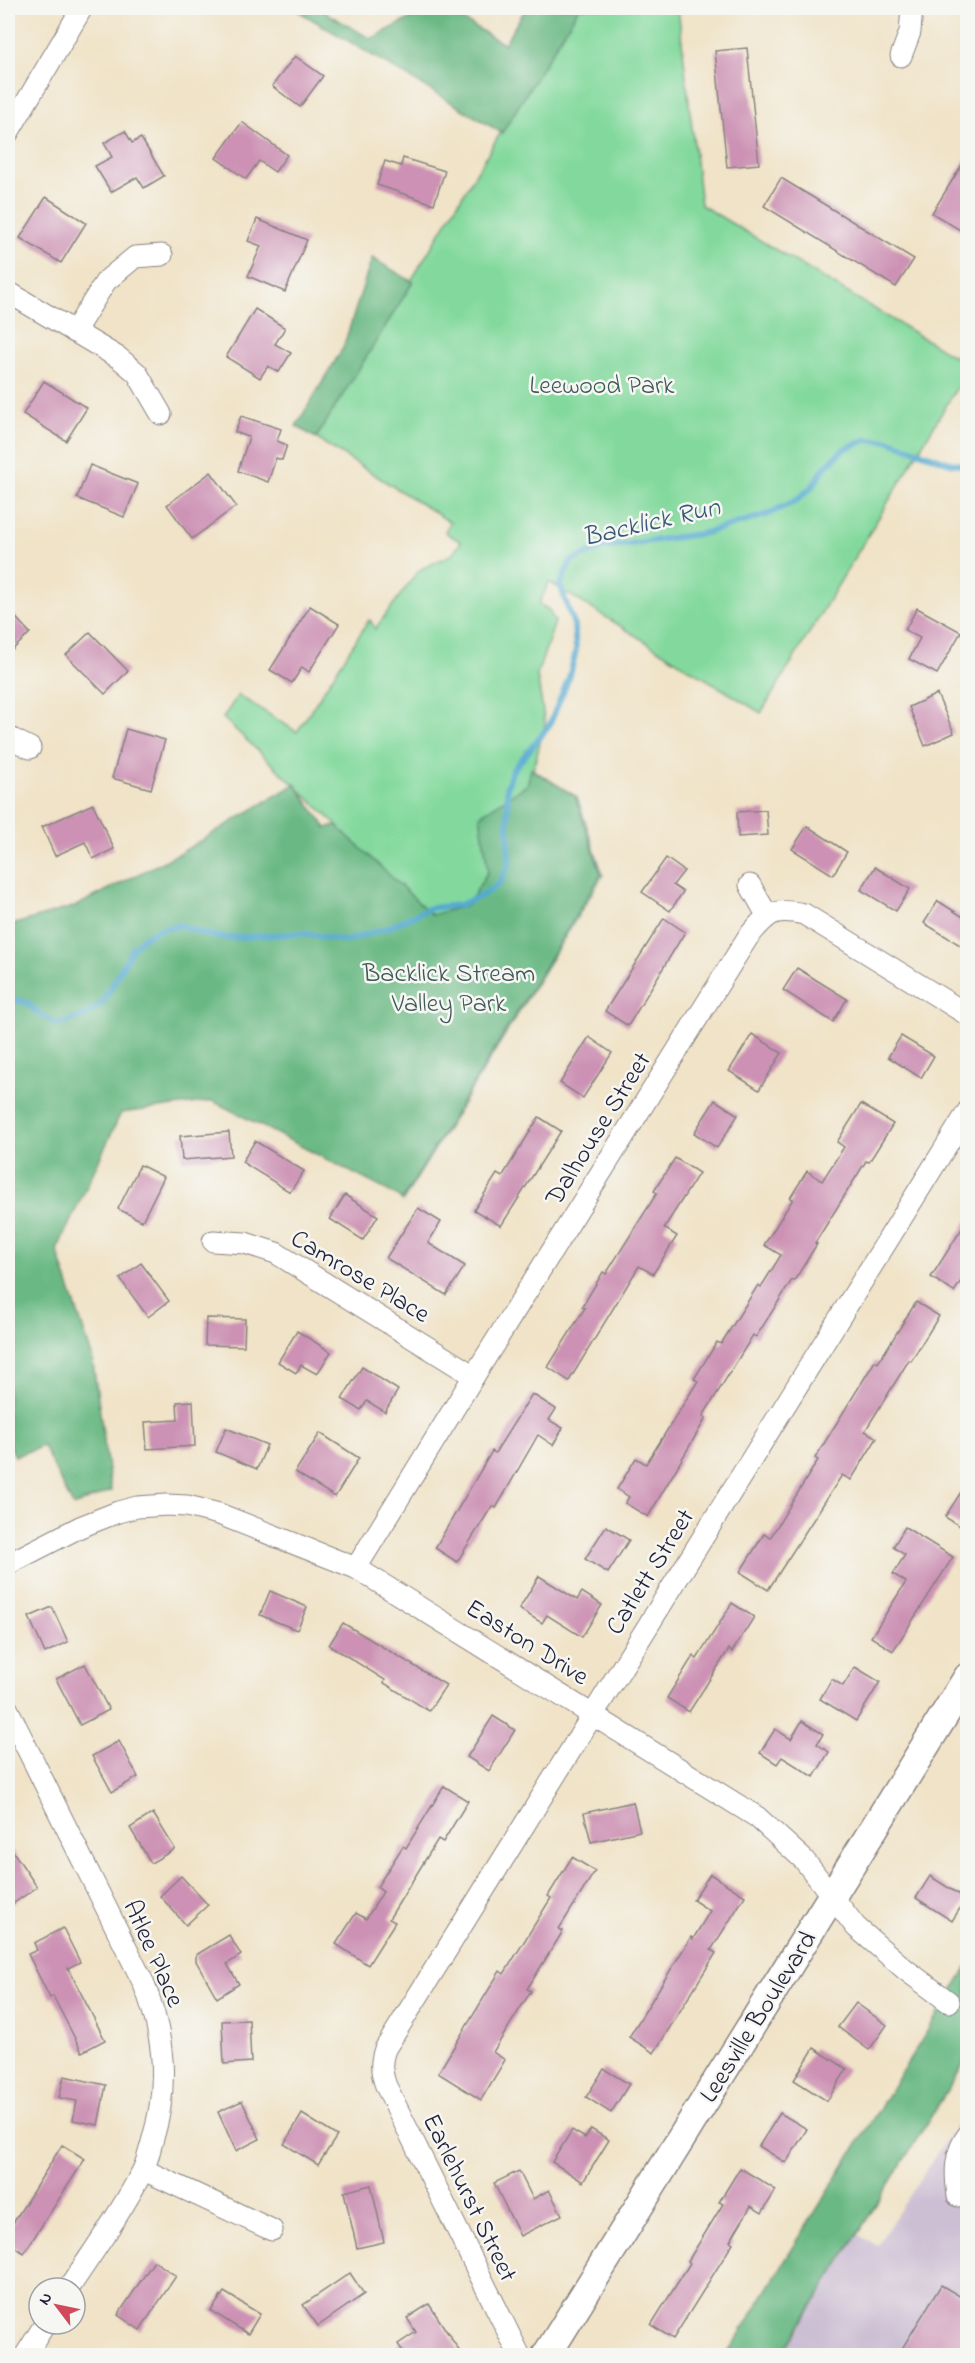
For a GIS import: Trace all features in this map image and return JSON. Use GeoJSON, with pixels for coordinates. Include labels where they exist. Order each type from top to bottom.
{"type":"FeatureCollection","features":[{"type":"Feature","properties":{"kind":"street"},"geometry":{"type":"LineString","coordinates":[[8,133],[82,8]]}},
{"type":"Feature","properties":{"kind":"street"},"geometry":{"type":"LineString","coordinates":[[901,56],[910,32],[912,8]]}},
{"type":"Feature","properties":{"kind":"street"},"geometry":{"type":"LineString","coordinates":[[74,332],[106,281],[135,256],[162,255]]}},
{"type":"Feature","properties":{"kind":"street"},"geometry":{"type":"LineString","coordinates":[[8,292],[119,358],[137,373],[161,414]]}},
{"type":"Feature","properties":{"kind":"street"},"geometry":{"type":"LineString","coordinates":[[8,737],[30,748]]}},
{"type":"Feature","properties":{"kind":"street"},"geometry":{"type":"LineString","coordinates":[[750,885],[767,915],[787,910],[804,914],[968,1015]]}},
{"type":"Feature","properties":{"kind":"street","name":"Dalhouse Street"},"geometry":{"type":"LineString","coordinates":[[356,1568],[748,937],[767,915]]}},
{"type":"Feature","properties":{"kind":"street","name":"Catlett Street"},"geometry":{"type":"LineString","coordinates":[[381,2062],[385,2049],[592,1713],[968,1111]]}},
{"type":"Feature","properties":{"kind":"street","name":"Camrose Place"},"geometry":{"type":"LineString","coordinates":[[213,1241],[245,1243],[276,1253],[474,1376]]}},
{"type":"Feature","properties":{"kind":"street","name":"Easton Drive"},"geometry":{"type":"LineString","coordinates":[[8,1564],[80,1527],[118,1512],[137,1507],[167,1504],[187,1506],[219,1514],[356,1568],[757,1817],[804,1860],[856,1927],[906,1970],[950,2002]]}},
{"type":"Feature","properties":{"kind":"street","name":"Leesville Boulevard"},"geometry":{"type":"LineString","coordinates":[[546,2355],[968,1677]]}},
{"type":"Feature","properties":{"kind":"street","name":"Atlee Place"},"geometry":{"type":"LineString","coordinates":[[8,1710],[143,1982],[152,2004],[162,2050],[163,2093],[159,2119],[144,2170],[77,2276]]}},
{"type":"Feature","properties":{"kind":"street","name":"Earlehurst Street"},"geometry":{"type":"LineString","coordinates":[[381,2062],[381,2073],[386,2086],[520,2355]]}},
{"type":"Feature","properties":{"kind":"street"},"geometry":{"type":"LineString","coordinates":[[958,2196],[955,2172],[968,2135]]}},
{"type":"Feature","properties":{"kind":"street"},"geometry":{"type":"LineString","coordinates":[[144,2170],[272,2230]]}},
{"type":"Feature","properties":{"kind":"street"},"geometry":{"type":"LineString","coordinates":[[25,2355],[37,2336]]}},
{"type":"Feature","properties":{"kind":"shaded area"},"geometry":{"type":"Polygon","coordinates":[[[967,2108],[967,2355],[782,2356],[858,2235],[877,2245],[967,2108]]]}},
{"type":"Feature","properties":{"kind":"green space"},"geometry":{"type":"Polygon","coordinates":[[[293,8],[318,8],[371,39],[430,8],[443,8],[504,44],[526,8],[579,8],[502,133],[293,8]]]}},
{"type":"Feature","properties":{"kind":"green space","name":"Leewood Park"},"geometry":{"type":"Polygon","coordinates":[[[576,8],[678,8],[701,205],[965,363],[967,371],[761,713],[549,582],[539,604],[549,610],[555,622],[537,675],[545,724],[533,770],[577,797],[603,875],[403,1201],[374,982],[339,827],[223,718],[238,695],[297,732],[369,620],[375,629],[419,570],[453,554],[461,542],[445,532],[450,522],[298,427],[406,289],[576,8]]]}},
{"type":"Feature","properties":{"kind":"green space"},"geometry":{"type":"Polygon","coordinates":[[[372,258],[413,282],[316,438],[296,426],[343,348],[372,258]]]}},
{"type":"Feature","properties":{"kind":"green space","name":"Backlick Stream Valley Park"},"geometry":{"type":"Polygon","coordinates":[[[531,769],[575,796],[601,874],[403,1199],[401,1200],[398,1196],[213,1101],[121,1113],[57,1250],[92,1356],[111,1491],[73,1506],[43,1446],[15,1456],[8,1442],[8,926],[76,906],[182,852],[295,784],[326,828],[336,825],[432,915],[468,905],[488,871],[480,815],[527,785],[531,769]]]}},
{"type":"Feature","properties":{"kind":"green space"},"geometry":{"type":"Polygon","coordinates":[[[967,1967],[967,2059],[782,2355],[726,2356],[967,1967]]]}},
{"type":"Feature","properties":{"kind":"building"},"geometry":{"type":"Polygon","coordinates":[[[747,48],[759,164],[727,167],[715,51],[747,48]]]}},
{"type":"Feature","properties":{"kind":"building"},"geometry":{"type":"Polygon","coordinates":[[[295,56],[323,76],[300,107],[272,86],[295,56]]]}},
{"type":"Feature","properties":{"kind":"building"},"geometry":{"type":"Polygon","coordinates":[[[242,122],[287,155],[275,172],[259,161],[246,179],[216,158],[242,122]]]}},
{"type":"Feature","properties":{"kind":"building"},"geometry":{"type":"Polygon","coordinates":[[[125,131],[132,143],[141,138],[164,176],[144,188],[137,177],[111,192],[95,166],[112,157],[104,143],[125,131]]]}},
{"type":"Feature","properties":{"kind":"building"},"geometry":{"type":"Polygon","coordinates":[[[968,155],[968,218],[960,230],[932,213],[968,155]]]}},
{"type":"Feature","properties":{"kind":"building"},"geometry":{"type":"Polygon","coordinates":[[[403,158],[445,171],[434,204],[377,185],[385,161],[401,166],[403,158]]]}},
{"type":"Feature","properties":{"kind":"building"},"geometry":{"type":"Polygon","coordinates":[[[781,178],[914,259],[896,287],[764,206],[781,178]]]}},
{"type":"Feature","properties":{"kind":"building"},"geometry":{"type":"Polygon","coordinates":[[[46,197],[86,223],[61,263],[20,238],[46,197]]]}},
{"type":"Feature","properties":{"kind":"building"},"geometry":{"type":"Polygon","coordinates":[[[257,219],[307,240],[285,292],[248,276],[261,246],[248,241],[257,219]]]}},
{"type":"Feature","properties":{"kind":"building"},"geometry":{"type":"Polygon","coordinates":[[[255,309],[285,328],[275,344],[291,353],[279,372],[268,366],[260,378],[226,357],[255,309]]]}},
{"type":"Feature","properties":{"kind":"building"},"geometry":{"type":"Polygon","coordinates":[[[44,381],[87,408],[66,441],[23,414],[44,381]]]}},
{"type":"Feature","properties":{"kind":"building"},"geometry":{"type":"Polygon","coordinates":[[[241,416],[281,429],[277,441],[287,445],[282,460],[276,458],[268,482],[238,471],[249,437],[235,432],[241,416]]]}},
{"type":"Feature","properties":{"kind":"building"},"geometry":{"type":"Polygon","coordinates":[[[90,465],[138,484],[124,517],[77,498],[90,465]]]}},
{"type":"Feature","properties":{"kind":"building"},"geometry":{"type":"Polygon","coordinates":[[[211,472],[236,506],[192,539],[167,505],[211,472]]]}},
{"type":"Feature","properties":{"kind":"building"},"geometry":{"type":"Polygon","coordinates":[[[310,606],[339,624],[309,672],[302,667],[292,683],[270,670],[310,606]]]}},
{"type":"Feature","properties":{"kind":"building"},"geometry":{"type":"Polygon","coordinates":[[[917,608],[961,632],[937,674],[909,659],[920,638],[905,630],[917,608]]]}},
{"type":"Feature","properties":{"kind":"building"},"geometry":{"type":"Polygon","coordinates":[[[8,609],[30,633],[8,654],[8,609]]]}},
{"type":"Feature","properties":{"kind":"building"},"geometry":{"type":"Polygon","coordinates":[[[90,632],[128,671],[105,694],[66,655],[90,632]]]}},
{"type":"Feature","properties":{"kind":"building"},"geometry":{"type":"Polygon","coordinates":[[[937,694],[954,733],[925,746],[909,707],[937,694]]]}},
{"type":"Feature","properties":{"kind":"building"},"geometry":{"type":"Polygon","coordinates":[[[126,729],[165,740],[151,789],[112,778],[126,729]]]}},
{"type":"Feature","properties":{"kind":"building"},"geometry":{"type":"Polygon","coordinates":[[[93,804],[114,849],[93,859],[85,842],[55,856],[42,827],[93,804]]]}},
{"type":"Feature","properties":{"kind":"building"},"geometry":{"type":"Polygon","coordinates":[[[766,810],[768,835],[738,837],[737,812],[766,810]]]}},
{"type":"Feature","properties":{"kind":"building"},"geometry":{"type":"Polygon","coordinates":[[[807,826],[847,852],[833,875],[792,849],[807,826]]]}},
{"type":"Feature","properties":{"kind":"building"},"geometry":{"type":"Polygon","coordinates":[[[666,858],[684,871],[673,885],[683,892],[670,911],[642,892],[666,858]]]}},
{"type":"Feature","properties":{"kind":"building"},"geometry":{"type":"Polygon","coordinates":[[[875,867],[910,889],[896,911],[861,890],[875,867]]]}},
{"type":"Feature","properties":{"kind":"building"},"geometry":{"type":"Polygon","coordinates":[[[938,901],[968,920],[968,950],[924,923],[938,901]]]}},
{"type":"Feature","properties":{"kind":"building"},"geometry":{"type":"Polygon","coordinates":[[[664,918],[685,932],[628,1026],[605,1011],[664,918]]]}},
{"type":"Feature","properties":{"kind":"building"},"geometry":{"type":"Polygon","coordinates":[[[797,968],[847,999],[833,1022],[783,990],[797,968]]]}},
{"type":"Feature","properties":{"kind":"building"},"geometry":{"type":"Polygon","coordinates":[[[752,1034],[782,1053],[759,1090],[729,1071],[752,1034]]]}},
{"type":"Feature","properties":{"kind":"building"},"geometry":{"type":"Polygon","coordinates":[[[901,1036],[934,1056],[921,1078],[888,1057],[901,1036]]]}},
{"type":"Feature","properties":{"kind":"building"},"geometry":{"type":"Polygon","coordinates":[[[589,1037],[612,1053],[583,1098],[560,1083],[589,1037]]]}},
{"type":"Feature","properties":{"kind":"building"},"geometry":{"type":"Polygon","coordinates":[[[715,1100],[738,1115],[717,1148],[694,1133],[715,1100]]]}},
{"type":"Feature","properties":{"kind":"building"},"geometry":{"type":"Polygon","coordinates":[[[861,1104],[893,1124],[869,1162],[866,1161],[794,1281],[792,1280],[756,1337],[753,1335],[703,1416],[706,1418],[648,1517],[625,1503],[629,1497],[617,1489],[636,1458],[646,1464],[698,1381],[694,1379],[717,1342],[721,1344],[758,1285],[761,1287],[781,1255],[764,1245],[793,1199],[790,1198],[807,1171],[822,1181],[844,1147],[837,1142],[861,1104]]]}},
{"type":"Feature","properties":{"kind":"building"},"geometry":{"type":"Polygon","coordinates":[[[539,1117],[561,1131],[501,1226],[474,1210],[497,1174],[502,1177],[539,1117]]]}},
{"type":"Feature","properties":{"kind":"building"},"geometry":{"type":"Polygon","coordinates":[[[229,1132],[231,1156],[182,1160],[180,1136],[229,1132]]]}},
{"type":"Feature","properties":{"kind":"building"},"geometry":{"type":"Polygon","coordinates":[[[255,1141],[304,1171],[290,1192],[242,1162],[255,1141]]]}},
{"type":"Feature","properties":{"kind":"building"},"geometry":{"type":"Polygon","coordinates":[[[675,1158],[699,1173],[664,1228],[677,1236],[653,1274],[639,1266],[569,1381],[548,1367],[585,1308],[582,1307],[603,1272],[606,1274],[657,1193],[654,1191],[675,1158]]]}},
{"type":"Feature","properties":{"kind":"building"},"geometry":{"type":"Polygon","coordinates":[[[140,1165],[164,1177],[142,1221],[118,1209],[140,1165]]]}},
{"type":"Feature","properties":{"kind":"building"},"geometry":{"type":"Polygon","coordinates":[[[345,1195],[378,1216],[363,1240],[330,1219],[345,1195]]]}},
{"type":"Feature","properties":{"kind":"building"},"geometry":{"type":"Polygon","coordinates":[[[418,1208],[441,1222],[428,1243],[465,1266],[446,1295],[386,1258],[418,1208]]]}},
{"type":"Feature","properties":{"kind":"building"},"geometry":{"type":"Polygon","coordinates":[[[968,1219],[968,1270],[954,1292],[931,1277],[968,1219]]]}},
{"type":"Feature","properties":{"kind":"building"},"geometry":{"type":"Polygon","coordinates":[[[141,1263],[169,1301],[148,1317],[120,1279],[141,1263]]]}},
{"type":"Feature","properties":{"kind":"building"},"geometry":{"type":"Polygon","coordinates":[[[916,1302],[939,1316],[865,1431],[877,1438],[851,1480],[842,1475],[768,1590],[740,1572],[764,1534],[770,1538],[818,1460],[815,1458],[875,1361],[878,1363],[916,1302]]]}},
{"type":"Feature","properties":{"kind":"building"},"geometry":{"type":"Polygon","coordinates":[[[206,1318],[245,1319],[244,1346],[205,1345],[206,1318]]]}},
{"type":"Feature","properties":{"kind":"building"},"geometry":{"type":"Polygon","coordinates":[[[297,1331],[331,1352],[317,1374],[301,1365],[296,1373],[278,1362],[297,1331]]]}},
{"type":"Feature","properties":{"kind":"building"},"geometry":{"type":"Polygon","coordinates":[[[362,1367],[398,1390],[385,1412],[367,1401],[361,1410],[342,1399],[362,1367]]]}},
{"type":"Feature","properties":{"kind":"building"},"geometry":{"type":"Polygon","coordinates":[[[532,1394],[556,1409],[549,1420],[563,1428],[553,1445],[538,1435],[496,1508],[492,1506],[457,1562],[435,1548],[492,1451],[495,1453],[532,1394]]]}},
{"type":"Feature","properties":{"kind":"building"},"geometry":{"type":"Polygon","coordinates":[[[193,1401],[195,1446],[147,1449],[145,1422],[178,1420],[177,1402],[193,1401]]]}},
{"type":"Feature","properties":{"kind":"building"},"geometry":{"type":"Polygon","coordinates":[[[226,1428],[267,1445],[257,1469],[216,1452],[226,1428]]]}},
{"type":"Feature","properties":{"kind":"building"},"geometry":{"type":"Polygon","coordinates":[[[320,1433],[359,1458],[335,1497],[295,1472],[320,1433]]]}},
{"type":"Feature","properties":{"kind":"building"},"geometry":{"type":"Polygon","coordinates":[[[968,1481],[968,1531],[945,1517],[968,1481]]]}},
{"type":"Feature","properties":{"kind":"building"},"geometry":{"type":"Polygon","coordinates":[[[606,1526],[629,1540],[608,1573],[585,1559],[606,1526]]]}},
{"type":"Feature","properties":{"kind":"building"},"geometry":{"type":"Polygon","coordinates":[[[905,1527],[953,1557],[893,1651],[871,1637],[906,1582],[893,1574],[905,1555],[893,1547],[905,1527]]]}},
{"type":"Feature","properties":{"kind":"building"},"geometry":{"type":"Polygon","coordinates":[[[539,1576],[577,1600],[582,1592],[602,1605],[582,1637],[547,1615],[542,1623],[519,1609],[539,1576]]]}},
{"type":"Feature","properties":{"kind":"building"},"geometry":{"type":"Polygon","coordinates":[[[270,1591],[307,1607],[297,1630],[260,1615],[270,1591]]]}},
{"type":"Feature","properties":{"kind":"building"},"geometry":{"type":"Polygon","coordinates":[[[732,1603],[754,1617],[732,1652],[729,1649],[689,1712],[667,1698],[693,1656],[697,1659],[732,1603]]]}},
{"type":"Feature","properties":{"kind":"building"},"geometry":{"type":"Polygon","coordinates":[[[52,1607],[68,1642],[45,1653],[29,1617],[52,1607]]]}},
{"type":"Feature","properties":{"kind":"building"},"geometry":{"type":"Polygon","coordinates":[[[343,1623],[446,1685],[429,1711],[329,1645],[343,1623]]]}},
{"type":"Feature","properties":{"kind":"building"},"geometry":{"type":"Polygon","coordinates":[[[85,1664],[109,1710],[80,1725],[56,1679],[85,1664]]]}},
{"type":"Feature","properties":{"kind":"building"},"geometry":{"type":"Polygon","coordinates":[[[855,1667],[880,1682],[856,1721],[820,1699],[832,1679],[843,1686],[855,1667]]]}},
{"type":"Feature","properties":{"kind":"building"},"geometry":{"type":"Polygon","coordinates":[[[493,1716],[515,1730],[489,1771],[467,1757],[493,1716]]]}},
{"type":"Feature","properties":{"kind":"building"},"geometry":{"type":"Polygon","coordinates":[[[802,1721],[823,1734],[817,1744],[829,1752],[814,1777],[782,1757],[777,1764],[760,1753],[775,1729],[791,1739],[802,1721]]]}},
{"type":"Feature","properties":{"kind":"building"},"geometry":{"type":"Polygon","coordinates":[[[119,1741],[138,1777],[112,1792],[92,1756],[119,1741]]]}},
{"type":"Feature","properties":{"kind":"building"},"geometry":{"type":"Polygon","coordinates":[[[444,1786],[468,1801],[443,1842],[438,1839],[389,1919],[395,1922],[368,1965],[336,1944],[356,1913],[366,1919],[383,1892],[377,1887],[403,1846],[406,1848],[444,1786]]]}},
{"type":"Feature","properties":{"kind":"building"},"geometry":{"type":"Polygon","coordinates":[[[633,1802],[640,1831],[591,1842],[584,1813],[633,1802]]]}},
{"type":"Feature","properties":{"kind":"building"},"geometry":{"type":"Polygon","coordinates":[[[153,1813],[175,1849],[151,1863],[130,1828],[153,1813]]]}},
{"type":"Feature","properties":{"kind":"building"},"geometry":{"type":"Polygon","coordinates":[[[8,1844],[37,1887],[8,1907],[8,1844]]]}},
{"type":"Feature","properties":{"kind":"building"},"geometry":{"type":"Polygon","coordinates":[[[572,1857],[595,1871],[559,1929],[563,1931],[527,1989],[531,1991],[493,2052],[505,2060],[481,2100],[438,2073],[500,1971],[504,1974],[551,1898],[548,1896],[572,1857]]]}},
{"type":"Feature","properties":{"kind":"building"},"geometry":{"type":"Polygon","coordinates":[[[710,1874],[745,1896],[711,1950],[716,1953],[654,2053],[629,2037],[691,1937],[693,1939],[710,1911],[693,1900],[710,1874]]]}},
{"type":"Feature","properties":{"kind":"building"},"geometry":{"type":"Polygon","coordinates":[[[181,1876],[208,1905],[186,1925],[160,1896],[181,1876]]]}},
{"type":"Feature","properties":{"kind":"building"},"geometry":{"type":"Polygon","coordinates":[[[930,1876],[966,1899],[952,1921],[916,1898],[930,1876]]]}},
{"type":"Feature","properties":{"kind":"building"},"geometry":{"type":"Polygon","coordinates":[[[63,1928],[80,1962],[68,1968],[105,2040],[82,2052],[53,1996],[50,1998],[28,1954],[37,1950],[34,1943],[63,1928]]]}},
{"type":"Feature","properties":{"kind":"building"},"geometry":{"type":"Polygon","coordinates":[[[229,1935],[241,1955],[227,1964],[239,1984],[217,1998],[196,1961],[196,1955],[229,1935]]]}},
{"type":"Feature","properties":{"kind":"building"},"geometry":{"type":"Polygon","coordinates":[[[856,2003],[887,2025],[869,2050],[838,2027],[856,2003]]]}},
{"type":"Feature","properties":{"kind":"building"},"geometry":{"type":"Polygon","coordinates":[[[249,2020],[251,2062],[224,2064],[222,2021],[249,2020]]]}},
{"type":"Feature","properties":{"kind":"building"},"geometry":{"type":"Polygon","coordinates":[[[814,2048],[847,2069],[827,2101],[794,2080],[814,2048]]]}},
{"type":"Feature","properties":{"kind":"building"},"geometry":{"type":"Polygon","coordinates":[[[604,2069],[629,2084],[611,2113],[586,2097],[604,2069]]]}},
{"type":"Feature","properties":{"kind":"building"},"geometry":{"type":"Polygon","coordinates":[[[64,2076],[106,2085],[98,2125],[73,2120],[77,2101],[59,2098],[64,2076]]]}},
{"type":"Feature","properties":{"kind":"building"},"geometry":{"type":"Polygon","coordinates":[[[242,2101],[260,2139],[236,2151],[218,2112],[242,2101]]]}},
{"type":"Feature","properties":{"kind":"building"},"geometry":{"type":"Polygon","coordinates":[[[780,2113],[807,2129],[786,2163],[759,2146],[780,2113]]]}},
{"type":"Feature","properties":{"kind":"building"},"geometry":{"type":"Polygon","coordinates":[[[302,2114],[337,2136],[318,2165],[284,2144],[302,2114]]]}},
{"type":"Feature","properties":{"kind":"building"},"geometry":{"type":"Polygon","coordinates":[[[591,2129],[609,2140],[583,2182],[552,2162],[572,2130],[585,2138],[591,2129]]]}},
{"type":"Feature","properties":{"kind":"building"},"geometry":{"type":"Polygon","coordinates":[[[62,2145],[85,2159],[24,2253],[8,2243],[8,2231],[62,2145]]]}},
{"type":"Feature","properties":{"kind":"building"},"geometry":{"type":"Polygon","coordinates":[[[740,2168],[776,2190],[762,2213],[751,2206],[730,2241],[733,2243],[673,2339],[651,2325],[690,2263],[688,2261],[723,2204],[719,2202],[740,2168]]]}},
{"type":"Feature","properties":{"kind":"building"},"geometry":{"type":"Polygon","coordinates":[[[519,2171],[533,2199],[549,2190],[562,2215],[520,2236],[494,2183],[519,2171]]]}},
{"type":"Feature","properties":{"kind":"building"},"geometry":{"type":"Polygon","coordinates":[[[371,2185],[384,2242],[357,2248],[344,2192],[371,2185]]]}},
{"type":"Feature","properties":{"kind":"building"},"geometry":{"type":"Polygon","coordinates":[[[154,2261],[176,2276],[140,2330],[118,2315],[154,2261]]]}},
{"type":"Feature","properties":{"kind":"building"},"geometry":{"type":"Polygon","coordinates":[[[350,2273],[364,2294],[318,2326],[303,2305],[350,2273]]]}},
{"type":"Feature","properties":{"kind":"building"},"geometry":{"type":"Polygon","coordinates":[[[941,2285],[968,2301],[968,2355],[898,2355],[941,2285]]]}},
{"type":"Feature","properties":{"kind":"building"},"geometry":{"type":"Polygon","coordinates":[[[224,2292],[260,2314],[248,2334],[211,2311],[224,2292]]]}},
{"type":"Feature","properties":{"kind":"building"},"geometry":{"type":"Polygon","coordinates":[[[429,2304],[462,2355],[405,2355],[398,2344],[416,2332],[407,2318],[429,2304]]]}},
{"type":"Feature","properties":{"kind":"waterway","name":"Backlick Run"},"geometry":{"type":"LineString","coordinates":[[8,1000],[26,1002],[38,1013],[58,1025],[87,1015],[103,1002],[132,949],[144,937],[160,929],[180,925],[204,934],[226,938],[303,933],[346,941],[387,928],[430,908],[460,905],[481,896],[499,884],[509,865],[507,787],[512,771],[549,726],[570,675],[576,650],[574,625],[560,585],[571,561],[602,548],[705,533],[766,515],[797,500],[812,487],[825,467],[844,449],[866,440],[890,441],[950,463],[968,465]]}}]}
